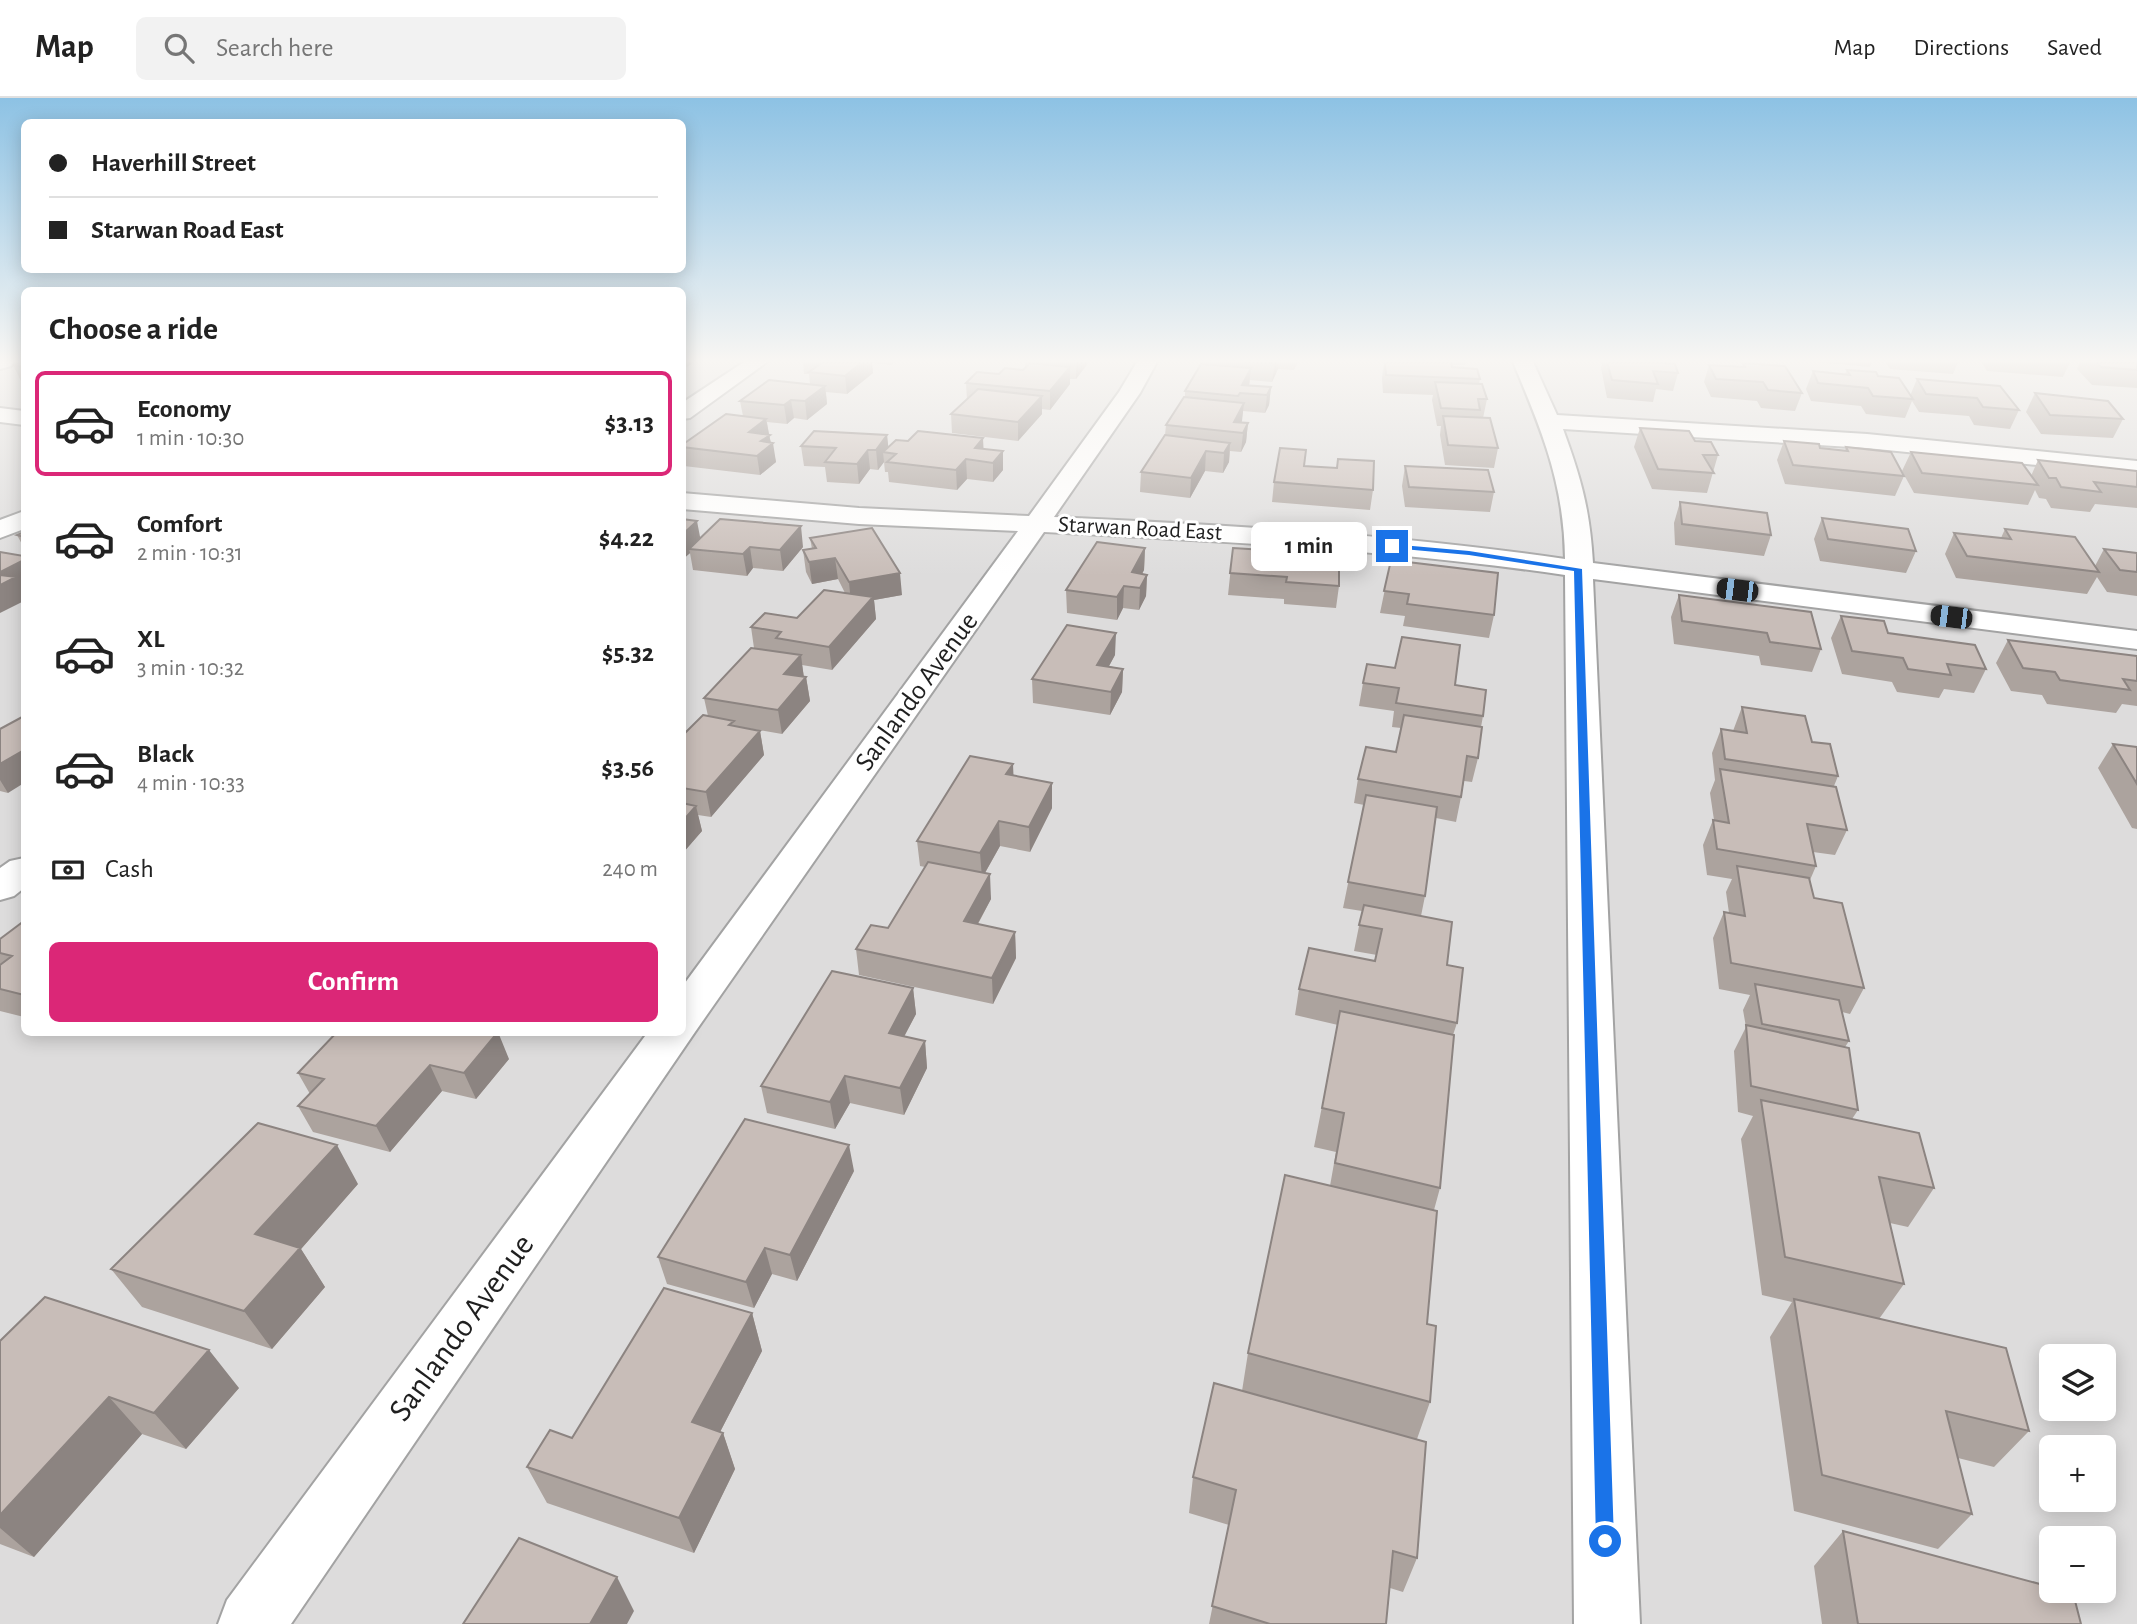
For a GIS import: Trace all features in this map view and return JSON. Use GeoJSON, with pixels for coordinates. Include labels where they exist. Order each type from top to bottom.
{"type":"FeatureCollection","features":[{"type":"Feature","properties":{"kind":"street","name":"Sanlando Avenue"},"geometry":{"type":"LineString","coordinates":[[686,1014],[1098,433]]}},
{"type":"Feature","properties":{"kind":"street"},"geometry":{"type":"LineString","coordinates":[[1553,433],[1571,484],[1578,531],[1607,1624]]}},
{"type":"Feature","properties":{"kind":"street"},"geometry":{"type":"LineString","coordinates":[[1753,433],[1867,440],[2137,468]]}},
{"type":"Feature","properties":{"kind":"street","name":"Starwan Road East"},"geometry":{"type":"LineString","coordinates":[[686,501],[859,516],[1202,531],[1469,553],[2137,640]]}},
{"type":"Feature","properties":{"kind":"street"},"geometry":{"type":"LineString","coordinates":[[0,530],[21,520]]}},
{"type":"Feature","properties":{"kind":"street"},"geometry":{"type":"LineString","coordinates":[[0,887],[21,872]]}},
{"type":"Feature","properties":{"kind":"street","name":"Sanlando Avenue"},"geometry":{"type":"LineString","coordinates":[[251,1624],[670,1036]]}},
{"type":"Feature","properties":{"kind":"shaded area"},"geometry":{"type":"Polygon","coordinates":[[[0,433],[21,433],[21,1036],[686,1036],[686,433],[2137,433],[2137,1624],[0,1624],[0,433]]]}},
{"type":"Feature","properties":{"kind":"building"},"geometry":{"type":"Polygon","coordinates":[[[699,433],[757,433],[770,435],[761,441],[773,443],[757,456],[686,447],[686,442],[699,433]]]}},
{"type":"Feature","properties":{"kind":"building"},"geometry":{"type":"Polygon","coordinates":[[[812,433],[887,435],[876,450],[868,450],[857,464],[825,462],[836,448],[801,446],[812,433]]]}},
{"type":"Feature","properties":{"kind":"building"},"geometry":{"type":"Polygon","coordinates":[[[916,433],[939,433],[983,438],[975,448],[1003,451],[993,463],[966,459],[956,470],[887,462],[896,454],[883,452],[896,440],[908,441],[916,433]]]}},
{"type":"Feature","properties":{"kind":"building"},"geometry":{"type":"Polygon","coordinates":[[[1446,433],[1494,433],[1498,448],[1448,445],[1446,433]]]}},
{"type":"Feature","properties":{"kind":"building"},"geometry":{"type":"Polygon","coordinates":[[[1642,433],[1690,433],[1695,441],[1711,442],[1718,455],[1703,455],[1714,473],[1658,469],[1642,433]]]}},
{"type":"Feature","properties":{"kind":"building"},"geometry":{"type":"Polygon","coordinates":[[[1165,435],[1230,443],[1224,453],[1206,451],[1191,478],[1141,472],[1165,435]]]}},
{"type":"Feature","properties":{"kind":"building"},"geometry":{"type":"Polygon","coordinates":[[[1784,441],[1819,444],[1820,448],[1848,451],[1846,447],[1891,452],[1904,476],[1793,465],[1784,441]]]}},
{"type":"Feature","properties":{"kind":"building"},"geometry":{"type":"Polygon","coordinates":[[[1280,448],[1306,450],[1304,466],[1337,468],[1338,459],[1374,461],[1373,490],[1274,482],[1280,448]]]}},
{"type":"Feature","properties":{"kind":"building"},"geometry":{"type":"Polygon","coordinates":[[[1911,452],[2022,463],[2038,485],[1922,473],[1911,452]]]}},
{"type":"Feature","properties":{"kind":"building"},"geometry":{"type":"Polygon","coordinates":[[[2038,460],[2137,471],[2137,487],[2094,482],[2101,492],[2061,487],[2056,478],[2049,478],[2038,460]]]}},
{"type":"Feature","properties":{"kind":"building"},"geometry":{"type":"Polygon","coordinates":[[[1405,466],[1488,470],[1494,492],[1409,487],[1405,466]]]}},
{"type":"Feature","properties":{"kind":"building"},"geometry":{"type":"Polygon","coordinates":[[[1680,502],[1767,513],[1771,535],[1682,524],[1680,502]]]}},
{"type":"Feature","properties":{"kind":"building"},"geometry":{"type":"Polygon","coordinates":[[[1822,518],[1908,529],[1916,551],[1828,539],[1822,518]]]}},
{"type":"Feature","properties":{"kind":"building"},"geometry":{"type":"Polygon","coordinates":[[[720,519],[801,526],[780,550],[750,547],[743,554],[689,549],[720,519]]]}},
{"type":"Feature","properties":{"kind":"building"},"geometry":{"type":"Polygon","coordinates":[[[686,520],[697,521],[686,531],[686,520]]]}},
{"type":"Feature","properties":{"kind":"building"},"geometry":{"type":"Polygon","coordinates":[[[872,528],[900,573],[849,582],[835,558],[809,562],[803,550],[816,548],[810,538],[872,528]]]}},
{"type":"Feature","properties":{"kind":"building"},"geometry":{"type":"Polygon","coordinates":[[[2005,529],[2075,537],[2099,572],[1967,556],[1954,533],[2011,539],[2005,529]]]}},
{"type":"Feature","properties":{"kind":"building"},"geometry":{"type":"Polygon","coordinates":[[[1097,542],[1145,548],[1132,572],[1147,575],[1140,588],[1124,586],[1117,597],[1066,590],[1097,542]]]}},
{"type":"Feature","properties":{"kind":"building"},"geometry":{"type":"Polygon","coordinates":[[[1233,548],[1339,555],[1339,586],[1286,582],[1287,577],[1230,573],[1233,548]]]}},
{"type":"Feature","properties":{"kind":"building"},"geometry":{"type":"Polygon","coordinates":[[[2104,549],[2137,553],[2137,572],[2120,570],[2104,549]]]}},
{"type":"Feature","properties":{"kind":"building"},"geometry":{"type":"Polygon","coordinates":[[[0,552],[21,556],[21,562],[0,572],[0,552]]]}},
{"type":"Feature","properties":{"kind":"building"},"geometry":{"type":"Polygon","coordinates":[[[1391,560],[1498,573],[1494,615],[1407,604],[1409,594],[1384,591],[1391,560]]]}},
{"type":"Feature","properties":{"kind":"building"},"geometry":{"type":"Polygon","coordinates":[[[0,575],[16,577],[0,585],[0,575]]]}},
{"type":"Feature","properties":{"kind":"building"},"geometry":{"type":"Polygon","coordinates":[[[824,590],[873,597],[829,647],[776,638],[781,632],[751,627],[765,613],[797,618],[824,590]]]}},
{"type":"Feature","properties":{"kind":"building"},"geometry":{"type":"Polygon","coordinates":[[[1679,595],[1811,612],[1821,649],[1770,642],[1767,633],[1682,621],[1679,595]]]}},
{"type":"Feature","properties":{"kind":"building"},"geometry":{"type":"Polygon","coordinates":[[[1841,616],[1884,621],[1888,633],[1975,645],[1986,669],[1947,664],[1951,675],[1908,669],[1903,658],[1852,651],[1841,616]]]}},
{"type":"Feature","properties":{"kind":"building"},"geometry":{"type":"Polygon","coordinates":[[[1067,625],[1116,633],[1097,665],[1123,669],[1111,692],[1032,679],[1067,625]]]}},
{"type":"Feature","properties":{"kind":"building"},"geometry":{"type":"Polygon","coordinates":[[[1402,637],[1460,645],[1455,685],[1486,690],[1483,716],[1396,703],[1399,688],[1363,683],[1367,664],[1395,668],[1402,637]]]}},
{"type":"Feature","properties":{"kind":"building"},"geometry":{"type":"Polygon","coordinates":[[[2008,640],[2137,656],[2137,681],[2123,679],[2130,690],[2060,680],[2055,672],[2023,668],[2008,640]]]}},
{"type":"Feature","properties":{"kind":"building"},"geometry":{"type":"Polygon","coordinates":[[[751,648],[801,655],[784,674],[806,677],[778,710],[704,698],[751,648]]]}},
{"type":"Feature","properties":{"kind":"building"},"geometry":{"type":"Polygon","coordinates":[[[1742,707],[1805,716],[1812,742],[1830,744],[1838,776],[1725,759],[1721,729],[1747,733],[1742,707]]]}},
{"type":"Feature","properties":{"kind":"building"},"geometry":{"type":"Polygon","coordinates":[[[703,715],[734,721],[729,725],[760,731],[706,792],[686,789],[686,732],[703,715]]]}},
{"type":"Feature","properties":{"kind":"building"},"geometry":{"type":"Polygon","coordinates":[[[1404,715],[1482,727],[1478,758],[1467,756],[1461,797],[1358,779],[1366,747],[1396,752],[1404,715]]]}},
{"type":"Feature","properties":{"kind":"building"},"geometry":{"type":"Polygon","coordinates":[[[21,718],[21,752],[0,764],[0,729],[21,718]]]}},
{"type":"Feature","properties":{"kind":"building"},"geometry":{"type":"Polygon","coordinates":[[[2113,744],[2137,747],[2137,784],[2113,744]]]}},
{"type":"Feature","properties":{"kind":"building"},"geometry":{"type":"Polygon","coordinates":[[[970,756],[1013,764],[1006,774],[1052,783],[1029,827],[999,821],[980,853],[917,841],[970,756]]]}},
{"type":"Feature","properties":{"kind":"building"},"geometry":{"type":"Polygon","coordinates":[[[1720,769],[1836,787],[1847,830],[1807,824],[1816,866],[1717,849],[1713,820],[1729,823],[1720,769]]]}},
{"type":"Feature","properties":{"kind":"building"},"geometry":{"type":"Polygon","coordinates":[[[1366,795],[1437,807],[1425,896],[1348,882],[1366,795]]]}},
{"type":"Feature","properties":{"kind":"building"},"geometry":{"type":"Polygon","coordinates":[[[686,804],[696,806],[686,817],[686,804]]]}},
{"type":"Feature","properties":{"kind":"building"},"geometry":{"type":"Polygon","coordinates":[[[928,862],[990,874],[964,921],[1015,932],[992,978],[856,949],[871,925],[888,928],[928,862]]]}},
{"type":"Feature","properties":{"kind":"building"},"geometry":{"type":"Polygon","coordinates":[[[1737,866],[1809,878],[1814,898],[1842,903],[1864,988],[1731,963],[1724,912],[1745,916],[1737,866]]]}},
{"type":"Feature","properties":{"kind":"building"},"geometry":{"type":"Polygon","coordinates":[[[1364,905],[1452,922],[1447,965],[1463,968],[1457,1023],[1299,989],[1309,948],[1375,961],[1382,929],[1359,925],[1364,905]]]}},
{"type":"Feature","properties":{"kind":"building"},"geometry":{"type":"Polygon","coordinates":[[[21,923],[21,994],[0,989],[0,965],[12,956],[0,953],[0,939],[21,923]]]}},
{"type":"Feature","properties":{"kind":"building"},"geometry":{"type":"Polygon","coordinates":[[[832,971],[913,988],[889,1033],[925,1041],[900,1088],[845,1076],[830,1102],[761,1086],[832,971]]]}},
{"type":"Feature","properties":{"kind":"building"},"geometry":{"type":"Polygon","coordinates":[[[1755,984],[1839,1000],[1849,1041],[1762,1024],[1755,984]]]}},
{"type":"Feature","properties":{"kind":"building"},"geometry":{"type":"Polygon","coordinates":[[[1340,1011],[1454,1035],[1440,1188],[1335,1163],[1344,1113],[1322,1108],[1340,1011]]]}},
{"type":"Feature","properties":{"kind":"building"},"geometry":{"type":"Polygon","coordinates":[[[1746,1025],[1849,1048],[1858,1110],[1751,1086],[1746,1025]]]}},
{"type":"Feature","properties":{"kind":"building"},"geometry":{"type":"Polygon","coordinates":[[[333,1036],[495,1036],[464,1073],[430,1065],[376,1126],[298,1106],[324,1079],[298,1073],[333,1036]]]}},
{"type":"Feature","properties":{"kind":"building"},"geometry":{"type":"Polygon","coordinates":[[[1761,1100],[1919,1133],[1934,1188],[1879,1177],[1904,1284],[1785,1257],[1761,1100]]]}},
{"type":"Feature","properties":{"kind":"building"},"geometry":{"type":"Polygon","coordinates":[[[745,1119],[849,1145],[790,1255],[765,1248],[746,1282],[658,1257],[745,1119]]]}},
{"type":"Feature","properties":{"kind":"building"},"geometry":{"type":"Polygon","coordinates":[[[258,1123],[337,1145],[255,1234],[300,1248],[244,1311],[111,1269],[258,1123]]]}},
{"type":"Feature","properties":{"kind":"building"},"geometry":{"type":"Polygon","coordinates":[[[1285,1175],[1437,1211],[1427,1324],[1436,1326],[1430,1402],[1248,1353],[1285,1175]]]}},
{"type":"Feature","properties":{"kind":"building"},"geometry":{"type":"Polygon","coordinates":[[[664,1288],[752,1313],[692,1422],[723,1433],[679,1518],[527,1467],[550,1430],[572,1438],[664,1288]]]}},
{"type":"Feature","properties":{"kind":"building"},"geometry":{"type":"Polygon","coordinates":[[[45,1297],[209,1350],[154,1413],[109,1397],[0,1515],[0,1341],[45,1297]]]}},
{"type":"Feature","properties":{"kind":"building"},"geometry":{"type":"Polygon","coordinates":[[[1794,1299],[2006,1348],[2029,1431],[1946,1411],[1972,1514],[1822,1475],[1794,1299]]]}},
{"type":"Feature","properties":{"kind":"building"},"geometry":{"type":"Polygon","coordinates":[[[1214,1383],[1426,1442],[1417,1558],[1393,1551],[1386,1624],[1270,1624],[1212,1606],[1236,1490],[1193,1477],[1214,1383]]]}},
{"type":"Feature","properties":{"kind":"building"},"geometry":{"type":"Polygon","coordinates":[[[1843,1531],[2039,1584],[2039,1603],[2076,1603],[2081,1624],[1858,1624],[1843,1531]]]}},
{"type":"Feature","properties":{"kind":"building"},"geometry":{"type":"Polygon","coordinates":[[[519,1538],[617,1577],[590,1624],[463,1624],[519,1538]]]}},
{"type":"Feature","properties":{"kind":"route"},"geometry":{"type":"LineString","coordinates":[[1392,546],[1469,553],[1578,569],[1605,1541]]}}]}
